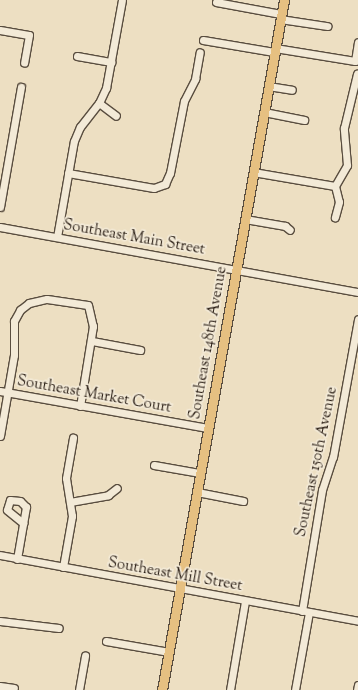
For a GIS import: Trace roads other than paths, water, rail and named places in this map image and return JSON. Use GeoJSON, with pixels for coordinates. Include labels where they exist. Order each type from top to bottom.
{"type":"FeatureCollection","features":[{"type":"Feature","properties":{"kind":"main road","name":"Southeast 148th Avenue"},"geometry":{"type":"LineString","coordinates":[[162,690],[284,0]]}},
{"type":"Feature","properties":{"kind":"street"},"geometry":{"type":"LineString","coordinates":[[57,237],[77,132],[99,103],[106,86],[122,0]]}},
{"type":"Feature","properties":{"kind":"street"},"geometry":{"type":"LineString","coordinates":[[216,2],[327,26]]}},
{"type":"Feature","properties":{"kind":"street"},"geometry":{"type":"LineString","coordinates":[[0,30],[29,34],[24,63]]}},
{"type":"Feature","properties":{"kind":"street"},"geometry":{"type":"LineString","coordinates":[[203,40],[355,61],[358,42]]}},
{"type":"Feature","properties":{"kind":"street"},"geometry":{"type":"LineString","coordinates":[[68,173],[154,188],[165,184],[170,174],[184,101],[195,78],[200,52]]}},
{"type":"Feature","properties":{"kind":"street"},"geometry":{"type":"LineString","coordinates":[[77,56],[111,62]]}},
{"type":"Feature","properties":{"kind":"street"},"geometry":{"type":"LineString","coordinates":[[335,217],[339,202],[335,186],[347,165],[344,128],[357,74]]}},
{"type":"Feature","properties":{"kind":"street"},"geometry":{"type":"LineString","coordinates":[[268,86],[292,90]]}},
{"type":"Feature","properties":{"kind":"street"},"geometry":{"type":"LineString","coordinates":[[0,207],[21,87]]}},
{"type":"Feature","properties":{"kind":"street"},"geometry":{"type":"LineString","coordinates":[[99,103],[116,116]]}},
{"type":"Feature","properties":{"kind":"street"},"geometry":{"type":"LineString","coordinates":[[264,112],[304,120]]}},
{"type":"Feature","properties":{"kind":"street"},"geometry":{"type":"LineString","coordinates":[[253,172],[335,186]]}},
{"type":"Feature","properties":{"kind":"street"},"geometry":{"type":"LineString","coordinates":[[245,218],[285,226],[290,230]]}},
{"type":"Feature","properties":{"kind":"street","name":"Southeast Main Street"},"geometry":{"type":"LineString","coordinates":[[0,227],[358,292]]}},
{"type":"Feature","properties":{"kind":"street"},"geometry":{"type":"LineString","coordinates":[[0,436],[14,355],[14,321],[20,310],[29,303],[47,300],[88,305],[93,326],[92,341],[80,406]]}},
{"type":"Feature","properties":{"kind":"street","name":"Southeast 150th Avenue"},"geometry":{"type":"LineString","coordinates":[[295,690],[322,490],[333,457],[358,319]]}},
{"type":"Feature","properties":{"kind":"street"},"geometry":{"type":"LineString","coordinates":[[92,341],[140,350]]}},
{"type":"Feature","properties":{"kind":"street","name":"Southeast Market Court"},"geometry":{"type":"LineString","coordinates":[[0,391],[208,428]]}},
{"type":"Feature","properties":{"kind":"street"},"geometry":{"type":"LineString","coordinates":[[63,567],[72,516],[66,478],[73,438]]}},
{"type":"Feature","properties":{"kind":"street"},"geometry":{"type":"LineString","coordinates":[[154,465],[200,473]]}},
{"type":"Feature","properties":{"kind":"street"},"geometry":{"type":"LineString","coordinates":[[70,502],[108,495],[117,488]]}},
{"type":"Feature","properties":{"kind":"street"},"geometry":{"type":"LineString","coordinates":[[197,492],[243,501]]}},
{"type":"Feature","properties":{"kind":"street"},"geometry":{"type":"LineString","coordinates":[[17,559],[23,523]]}},
{"type":"Feature","properties":{"kind":"street","name":"Southeast Mill Street"},"geometry":{"type":"LineString","coordinates":[[0,556],[358,621]]}},
{"type":"Feature","properties":{"kind":"street"},"geometry":{"type":"LineString","coordinates":[[230,690],[246,601]]}},
{"type":"Feature","properties":{"kind":"street"},"geometry":{"type":"LineString","coordinates":[[0,621],[59,628]]}},
{"type":"Feature","properties":{"kind":"street"},"geometry":{"type":"LineString","coordinates":[[106,640],[169,652]]}},
{"type":"Feature","properties":{"kind":"street"},"geometry":{"type":"LineString","coordinates":[[79,690],[85,656]]}},
{"type":"Feature","properties":{"kind":"street"},"geometry":{"type":"LineString","coordinates":[[357,690],[358,685]]}},
{"type":"Feature","properties":{"kind":"street"},"geometry":{"type":"LineString","coordinates":[[0,686],[14,688]]}}]}
